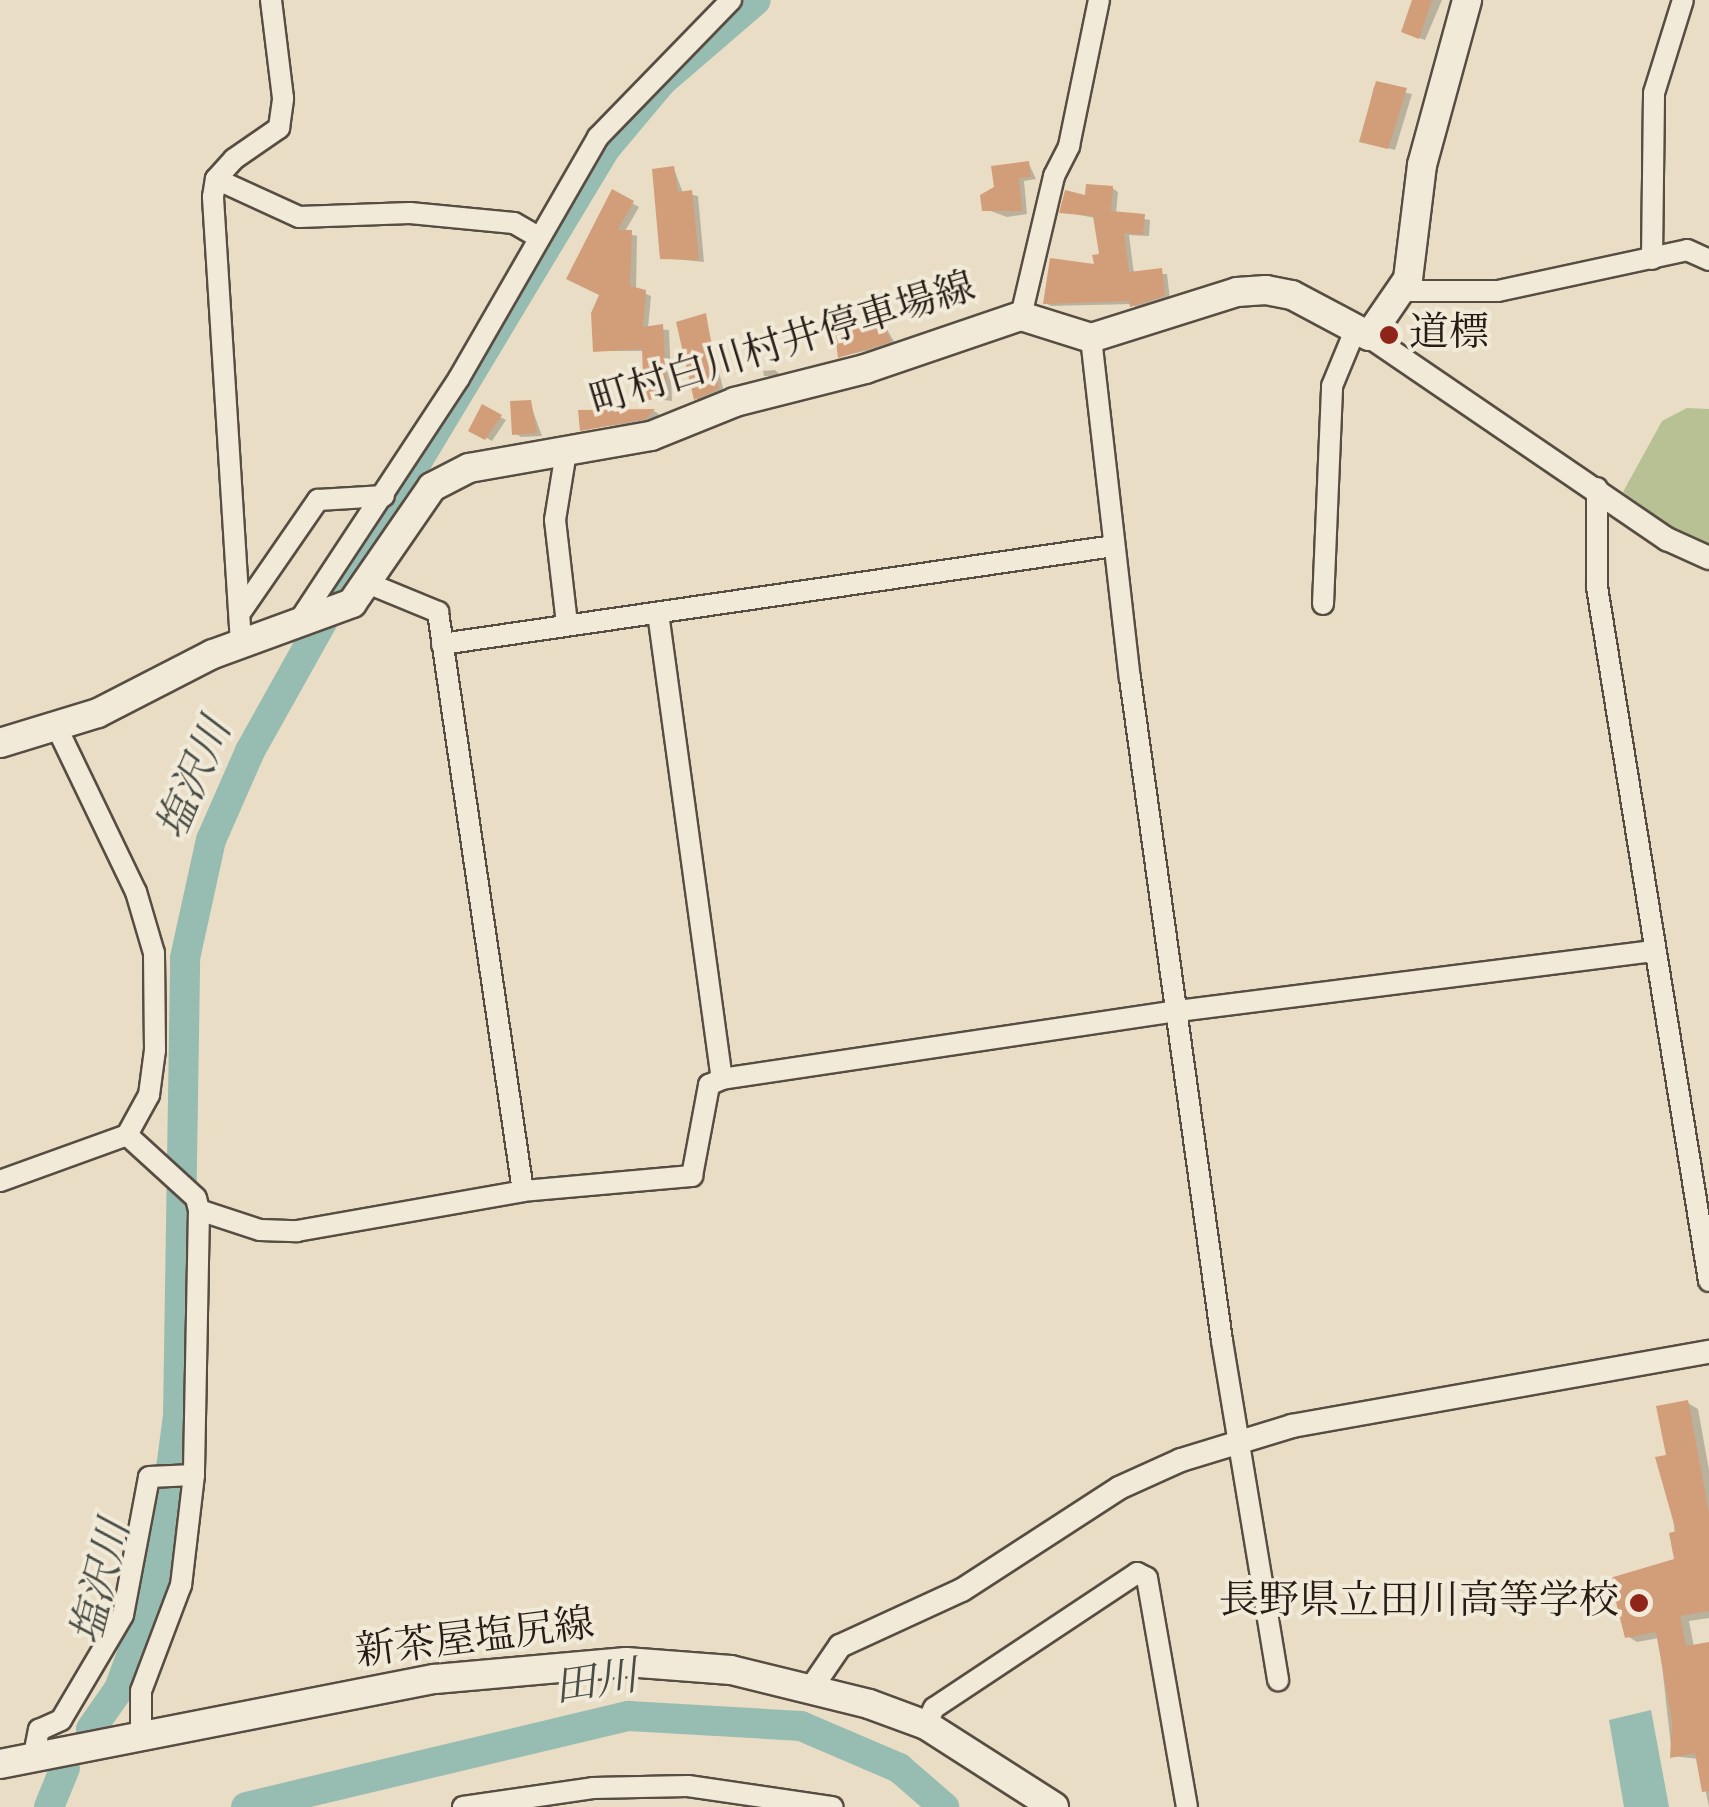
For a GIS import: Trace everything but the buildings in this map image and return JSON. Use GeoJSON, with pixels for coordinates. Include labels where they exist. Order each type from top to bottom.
{"type":"FeatureCollection","features":[{"type":"Feature","properties":{"kind":"main road"},"geometry":{"type":"LineString","coordinates":[[1090,338],[1252,290],[1292,296],[1362,332],[1404,291],[1422,165],[1467,0]]}},
{"type":"Feature","properties":{"kind":"main road","name":"町村白川村井停車場線"},"geometry":{"type":"LineString","coordinates":[[0,743],[56,728],[241,643],[343,608],[370,584],[432,487],[469,468],[651,436],[736,402],[864,369],[1021,316],[1090,338]]}},
{"type":"Feature","properties":{"kind":"main road","name":"新茶屋塩尻線"},"geometry":{"type":"LineString","coordinates":[[0,1764],[141,1740],[435,1679],[542,1664],[626,1662],[731,1670],[812,1687],[926,1724],[1054,1807]]}},
{"type":"Feature","properties":{"kind":"street"},"geometry":{"type":"LineString","coordinates":[[216,179],[279,128],[283,98],[271,0]]}},
{"type":"Feature","properties":{"kind":"street"},"geometry":{"type":"LineString","coordinates":[[302,620],[384,496],[598,136],[731,0]]}},
{"type":"Feature","properties":{"kind":"street"},"geometry":{"type":"LineString","coordinates":[[1021,316],[1049,194],[1069,146],[1099,0]]}},
{"type":"Feature","properties":{"kind":"street"},"geometry":{"type":"LineString","coordinates":[[1652,259],[1654,92],[1683,0]]}},
{"type":"Feature","properties":{"kind":"street"},"geometry":{"type":"LineString","coordinates":[[216,179],[299,218],[410,213],[514,223],[538,238]]}},
{"type":"Feature","properties":{"kind":"street"},"geometry":{"type":"LineString","coordinates":[[216,179],[241,643]]}},
{"type":"Feature","properties":{"kind":"street"},"geometry":{"type":"LineString","coordinates":[[1404,291],[1498,292],[1687,250],[1709,260]]}},
{"type":"Feature","properties":{"kind":"street"},"geometry":{"type":"LineString","coordinates":[[1323,604],[1332,386],[1362,332],[1598,488],[1667,539],[1709,558]]}},
{"type":"Feature","properties":{"kind":"street"},"geometry":{"type":"LineString","coordinates":[[1090,338],[1114,546],[1236,1442],[1278,1680]]}},
{"type":"Feature","properties":{"kind":"street"},"geometry":{"type":"LineString","coordinates":[[566,452],[554,520],[567,624]]}},
{"type":"Feature","properties":{"kind":"street"},"geometry":{"type":"LineString","coordinates":[[1598,488],[1597,588],[1709,1281]]}},
{"type":"Feature","properties":{"kind":"street"},"geometry":{"type":"LineString","coordinates":[[242,610],[318,500],[384,496]]}},
{"type":"Feature","properties":{"kind":"street"},"geometry":{"type":"LineString","coordinates":[[442,644],[1114,546]]}},
{"type":"Feature","properties":{"kind":"street"},"geometry":{"type":"LineString","coordinates":[[370,584],[430,604],[438,612],[523,1191]]}},
{"type":"Feature","properties":{"kind":"street"},"geometry":{"type":"LineString","coordinates":[[658,613],[722,1079]]}},
{"type":"Feature","properties":{"kind":"street"},"geometry":{"type":"LineString","coordinates":[[56,728],[136,892],[154,953],[148,1095],[133,1143]]}},
{"type":"Feature","properties":{"kind":"street"},"geometry":{"type":"LineString","coordinates":[[133,1143],[198,1204],[260,1230],[297,1230],[523,1191],[692,1176],[709,1085],[722,1079],[1178,1011],[1655,951]]}},
{"type":"Feature","properties":{"kind":"street"},"geometry":{"type":"LineString","coordinates":[[0,1181],[133,1143]]}},
{"type":"Feature","properties":{"kind":"street"},"geometry":{"type":"LineString","coordinates":[[141,1740],[139,1702],[181,1585],[194,1475],[198,1204]]}},
{"type":"Feature","properties":{"kind":"street"},"geometry":{"type":"LineString","coordinates":[[812,1687],[840,1646],[962,1590],[1120,1488],[1236,1442],[1709,1352]]}},
{"type":"Feature","properties":{"kind":"street"},"geometry":{"type":"LineString","coordinates":[[34,1760],[40,1730],[61,1720],[122,1615],[150,1477],[194,1475]]}},
{"type":"Feature","properties":{"kind":"street"},"geometry":{"type":"LineString","coordinates":[[926,1724],[934,1708],[1137,1573],[1147,1578],[1186,1807]]}},
{"type":"Feature","properties":{"kind":"street"},"geometry":{"type":"LineString","coordinates":[[463,1807],[593,1788],[688,1786],[832,1807]]}},
{"type":"Feature","properties":{"kind":"green space"},"geometry":{"type":"Polygon","coordinates":[[[1687,408],[1709,409],[1709,544],[1675,530],[1623,492],[1662,421],[1687,408]]]}},
{"type":"Feature","properties":{"kind":"water"},"geometry":{"type":"Polygon","coordinates":[[[1651,1710],[1669,1807],[1624,1807],[1609,1720],[1651,1710]]]}},
{"type":"Feature","properties":{"kind":"waterway","name":"塩沢川"},"geometry":{"type":"LineString","coordinates":[[91,1729],[119,1689],[151,1602],[164,1522],[178,1416],[185,958],[211,840],[250,751],[340,590],[605,149],[661,82],[756,0]]}},
{"type":"Feature","properties":{"kind":"waterway","name":"田川"},"geometry":{"type":"LineString","coordinates":[[246,1807],[629,1716],[801,1726],[899,1768],[944,1807]]}},
{"type":"Feature","properties":{"kind":"waterway","name":"塩沢川"},"geometry":{"type":"LineString","coordinates":[[49,1807],[65,1768]]}},
{"type":"Feature","properties":{"kind":"place","name":"道標"},"geometry":{"type":"Point","coordinates":[1389,335]}},
{"type":"Feature","properties":{"kind":"place","name":"長野県立田川高等学校"},"geometry":{"type":"Point","coordinates":[1639,1603]}}]}
